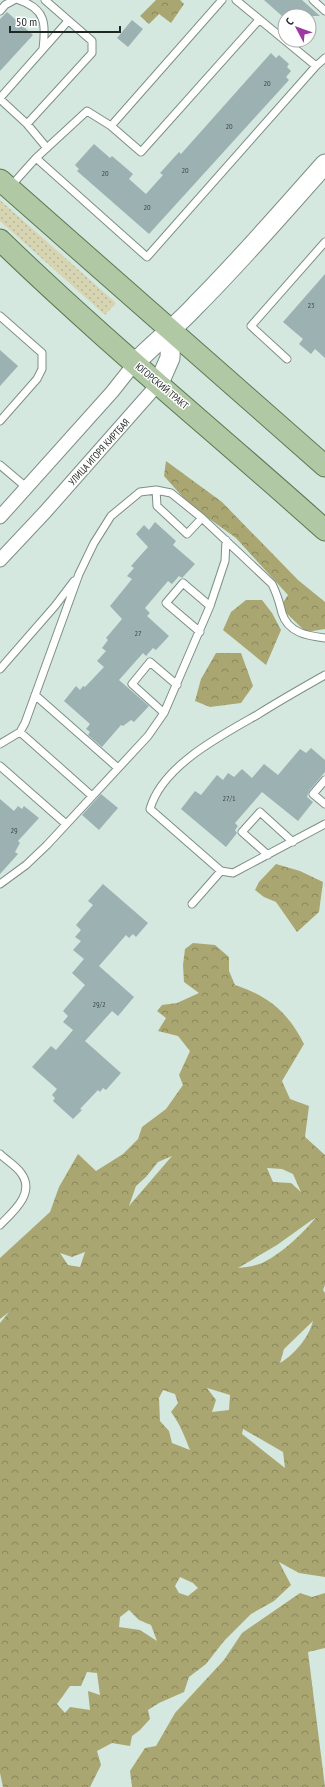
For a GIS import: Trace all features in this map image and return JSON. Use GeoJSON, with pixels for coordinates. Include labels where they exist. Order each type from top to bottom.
{"type":"FeatureCollection","features":[{"type":"Feature","properties":{"kind":"main road"},"geometry":{"type":"LineString","coordinates":[[135,363],[152,345],[172,330],[198,304],[323,171]]}},
{"type":"Feature","properties":{"kind":"main road"},"geometry":{"type":"LineString","coordinates":[[4,184],[325,466]]}},
{"type":"Feature","properties":{"kind":"main road","name":"ЮГОРСКИЙ ТРАКТ"},"geometry":{"type":"LineString","coordinates":[[0,240],[96,330],[159,383],[325,530]]}},
{"type":"Feature","properties":{"kind":"main road","name":"УЛИЦА ИГОРЯ КИРТБАЯ"},"geometry":{"type":"LineString","coordinates":[[159,383],[170,358],[172,330]]}},
{"type":"Feature","properties":{"kind":"street"},"geometry":{"type":"LineString","coordinates":[[0,516],[112,392],[135,363]]}},
{"type":"Feature","properties":{"kind":"street","name":"УЛИЦА ИГОРЯ КИРТБАЯ"},"geometry":{"type":"LineString","coordinates":[[0,560],[51,506],[159,383]]}},
{"type":"Feature","properties":{"kind":"lane"},"geometry":{"type":"LineString","coordinates":[[0,11],[14,0]]}},
{"type":"Feature","properties":{"kind":"lane"},"geometry":{"type":"LineString","coordinates":[[19,0],[32,6],[43,18],[46,28],[43,49]]}},
{"type":"Feature","properties":{"kind":"lane"},"geometry":{"type":"LineString","coordinates":[[27,124],[92,53],[92,41],[45,0]]}},
{"type":"Feature","properties":{"kind":"lane"},"geometry":{"type":"LineString","coordinates":[[111,126],[222,0]]}},
{"type":"Feature","properties":{"kind":"lane"},"geometry":{"type":"LineString","coordinates":[[236,0],[316,66]]}},
{"type":"Feature","properties":{"kind":"lane"},"geometry":{"type":"LineString","coordinates":[[313,0],[325,11]]}},
{"type":"Feature","properties":{"kind":"lane"},"geometry":{"type":"LineString","coordinates":[[4,184],[36,158],[87,111],[111,126],[141,152],[259,20]]}},
{"type":"Feature","properties":{"kind":"lane"},"geometry":{"type":"LineString","coordinates":[[47,148],[27,124],[0,99],[68,21]]}},
{"type":"Feature","properties":{"kind":"lane"},"geometry":{"type":"LineString","coordinates":[[36,158],[147,257],[316,66],[325,58]]}},
{"type":"Feature","properties":{"kind":"lane"},"geometry":{"type":"LineString","coordinates":[[287,359],[251,326],[325,242]]}},
{"type":"Feature","properties":{"kind":"lane"},"geometry":{"type":"LineString","coordinates":[[0,316],[42,353],[42,369],[37,379],[0,421]]}},
{"type":"Feature","properties":{"kind":"lane"},"geometry":{"type":"LineString","coordinates":[[0,465],[26,487]]}},
{"type":"Feature","properties":{"kind":"lane"},"geometry":{"type":"LineString","coordinates":[[156,490],[157,506],[187,534],[202,518]]}},
{"type":"Feature","properties":{"kind":"lane"},"geometry":{"type":"LineString","coordinates":[[0,744],[20,732],[25,723],[79,574],[94,543],[111,516],[140,492],[156,490],[171,493],[202,518],[272,584],[279,597],[283,615],[294,631],[306,635],[325,638]]}},
{"type":"Feature","properties":{"kind":"lane"},"geometry":{"type":"LineString","coordinates":[[1,882],[26,865],[66,824],[148,736],[164,713],[210,606],[226,561],[226,540]]}},
{"type":"Feature","properties":{"kind":"lane"},"geometry":{"type":"LineString","coordinates":[[0,669],[56,606],[79,574]]}},
{"type":"Feature","properties":{"kind":"lane"},"geometry":{"type":"LineString","coordinates":[[200,632],[166,603],[183,583],[210,606]]}},
{"type":"Feature","properties":{"kind":"lane"},"geometry":{"type":"LineString","coordinates":[[56,606],[62,606],[67,610]]}},
{"type":"Feature","properties":{"kind":"lane"},"geometry":{"type":"LineString","coordinates":[[164,713],[132,684],[150,662],[177,685]]}},
{"type":"Feature","properties":{"kind":"lane"},"geometry":{"type":"LineString","coordinates":[[325,675],[205,745],[168,777],[154,797],[150,809],[221,871],[233,873],[325,824]]}},
{"type":"Feature","properties":{"kind":"lane"},"geometry":{"type":"LineString","coordinates":[[35,695],[118,768]]}},
{"type":"Feature","properties":{"kind":"lane"},"geometry":{"type":"LineString","coordinates":[[20,732],[92,796]]}},
{"type":"Feature","properties":{"kind":"lane"},"geometry":{"type":"LineString","coordinates":[[0,766],[66,824]]}},
{"type":"Feature","properties":{"kind":"lane"},"geometry":{"type":"LineString","coordinates":[[325,780],[313,794],[325,804]]}},
{"type":"Feature","properties":{"kind":"lane"},"geometry":{"type":"LineString","coordinates":[[268,854],[242,832],[260,812],[293,842]]}},
{"type":"Feature","properties":{"kind":"lane"},"geometry":{"type":"LineString","coordinates":[[192,904],[221,871]]}},
{"type":"Feature","properties":{"kind":"lane"},"geometry":{"type":"LineString","coordinates":[[0,1154],[22,1173],[26,1188],[20,1205],[0,1225]]}},
{"type":"Feature","properties":{"kind":"shaded area"},"geometry":{"type":"Polygon","coordinates":[[[0,200],[116,303],[105,315],[0,221],[0,200]]]}},
{"type":"Feature","properties":{"kind":"green space"},"geometry":{"type":"Polygon","coordinates":[[[156,0],[180,0],[184,4],[171,23],[159,14],[149,24],[140,16],[156,0]]]}},
{"type":"Feature","properties":{"kind":"green space"},"geometry":{"type":"Polygon","coordinates":[[[166,461],[222,502],[298,580],[325,602],[325,629],[306,632],[280,607],[288,595],[236,538],[189,504],[164,476],[166,461]]]}},
{"type":"Feature","properties":{"kind":"green space"},"geometry":{"type":"Polygon","coordinates":[[[246,600],[262,600],[272,613],[281,630],[266,665],[223,630],[231,612],[246,600]]]}},
{"type":"Feature","properties":{"kind":"green space"},"geometry":{"type":"Polygon","coordinates":[[[216,653],[241,653],[253,686],[241,703],[210,707],[195,701],[201,679],[216,653]]]}},
{"type":"Feature","properties":{"kind":"green space"},"geometry":{"type":"Polygon","coordinates":[[[276,864],[300,871],[323,882],[319,912],[297,932],[276,902],[264,897],[255,890],[259,882],[276,864]]]}},
{"type":"Feature","properties":{"kind":"green space"},"geometry":{"type":"Polygon","coordinates":[[[193,943],[215,945],[229,957],[229,971],[235,985],[257,994],[276,1007],[291,1023],[304,1044],[282,1081],[290,1099],[309,1106],[305,1137],[325,1155],[325,1285],[323,1290],[325,1293],[325,1577],[299,1573],[279,1562],[291,1585],[274,1601],[251,1614],[224,1641],[206,1664],[189,1677],[184,1692],[159,1703],[148,1710],[150,1719],[132,1736],[130,1746],[112,1743],[97,1751],[101,1765],[90,1787],[3,1787],[0,1773],[0,1323],[9,1312],[0,1319],[0,1258],[50,1212],[59,1187],[78,1154],[96,1171],[123,1154],[138,1139],[142,1127],[166,1109],[183,1085],[179,1075],[190,1051],[178,1036],[158,1031],[166,1018],[157,1011],[162,1005],[177,1003],[199,993],[184,982],[183,965],[185,949],[193,943]],[[172,1156],[158,1162],[146,1177],[136,1186],[129,1206],[172,1156]],[[267,1168],[273,1182],[291,1183],[301,1192],[293,1174],[282,1169],[267,1168]],[[316,1217],[277,1245],[238,1268],[263,1262],[280,1252],[297,1238],[316,1217]],[[85,1252],[72,1257],[60,1253],[68,1265],[80,1267],[85,1252]],[[313,1321],[284,1349],[280,1363],[301,1345],[313,1321]],[[207,1388],[216,1400],[212,1412],[229,1410],[230,1395],[207,1388]],[[163,1390],[159,1398],[160,1421],[169,1431],[172,1443],[190,1450],[180,1426],[171,1412],[178,1403],[175,1394],[163,1390]],[[243,1429],[242,1434],[285,1468],[283,1452],[243,1429]],[[180,1577],[175,1586],[179,1593],[188,1596],[198,1588],[193,1583],[180,1577]],[[129,1610],[120,1617],[119,1627],[140,1630],[157,1641],[151,1625],[139,1620],[129,1610]],[[87,1672],[81,1686],[70,1686],[57,1704],[65,1713],[70,1707],[90,1710],[88,1691],[100,1695],[97,1673],[87,1672]]]}},
{"type":"Feature","properties":{"kind":"green space"},"geometry":{"type":"Polygon","coordinates":[[[300,1593],[312,1597],[325,1593],[325,1648],[308,1652],[325,1787],[132,1787],[130,1771],[145,1748],[156,1746],[175,1713],[224,1660],[242,1633],[300,1593]]]}},
{"type":"Feature","properties":{"kind":"building"},"geometry":{"type":"Polygon","coordinates":[[[264,0],[302,0],[311,8],[277,8],[277,12],[264,0]]]}},
{"type":"Feature","properties":{"kind":"building"},"geometry":{"type":"Polygon","coordinates":[[[7,12],[33,35],[0,71],[0,19],[7,12]]]}},
{"type":"Feature","properties":{"kind":"building"},"geometry":{"type":"Polygon","coordinates":[[[132,20],[143,29],[128,47],[117,38],[132,20]]]}},
{"type":"Feature","properties":{"kind":"building"},"geometry":{"type":"Polygon","coordinates":[[[271,53],[276,58],[279,55],[289,64],[287,67],[291,71],[286,77],[289,80],[149,234],[77,171],[79,169],[75,165],[94,144],[110,158],[112,156],[133,174],[129,179],[146,194],[163,175],[160,173],[179,152],[181,154],[271,53]]]}},
{"type":"Feature","properties":{"kind":"building"},"geometry":{"type":"Polygon","coordinates":[[[325,274],[325,358],[315,349],[311,354],[299,344],[303,339],[283,322],[325,274]]]}},
{"type":"Feature","properties":{"kind":"building"},"geometry":{"type":"Polygon","coordinates":[[[0,350],[18,366],[0,386],[0,350]]]}},
{"type":"Feature","properties":{"kind":"building"},"geometry":{"type":"Polygon","coordinates":[[[155,522],[176,541],[173,545],[195,564],[182,578],[179,576],[172,584],[168,581],[145,608],[150,613],[147,616],[169,636],[156,650],[153,648],[146,656],[143,653],[119,680],[149,706],[134,722],[131,720],[123,726],[121,725],[102,747],[88,735],[90,732],[86,729],[90,724],[64,701],[76,686],[80,690],[83,686],[85,687],[104,667],[97,661],[106,651],[102,648],[108,640],[106,638],[122,619],[110,606],[132,579],[127,576],[134,568],[131,566],[148,547],[136,534],[144,525],[149,530],[155,522]]]}},
{"type":"Feature","properties":{"kind":"building"},"geometry":{"type":"Polygon","coordinates":[[[311,748],[325,760],[325,772],[309,791],[307,797],[313,802],[298,821],[262,792],[235,823],[238,826],[235,830],[237,833],[226,847],[181,809],[195,791],[201,795],[217,775],[223,780],[228,773],[234,777],[242,769],[252,778],[264,764],[278,775],[300,749],[306,753],[311,748]]]}},
{"type":"Feature","properties":{"kind":"building"},"geometry":{"type":"Polygon","coordinates":[[[101,794],[118,808],[99,830],[82,815],[101,794]]]}},
{"type":"Feature","properties":{"kind":"building"},"geometry":{"type":"Polygon","coordinates":[[[0,799],[14,811],[18,806],[22,809],[24,806],[39,818],[18,841],[20,843],[15,852],[18,854],[0,874],[0,799]]]}},
{"type":"Feature","properties":{"kind":"building"},"geometry":{"type":"Polygon","coordinates":[[[103,884],[148,923],[136,937],[133,934],[129,938],[126,935],[99,966],[134,997],[118,1016],[112,1011],[85,1041],[121,1073],[106,1090],[103,1088],[100,1092],[98,1090],[80,1109],[82,1110],[73,1119],[53,1101],[55,1098],[52,1095],[57,1089],[32,1067],[51,1046],[56,1050],[73,1030],[63,1022],[68,1016],[63,1011],[85,985],[72,973],[84,959],[73,950],[81,941],[75,937],[81,930],[76,925],[93,905],[88,901],[103,884]]]}}]}
